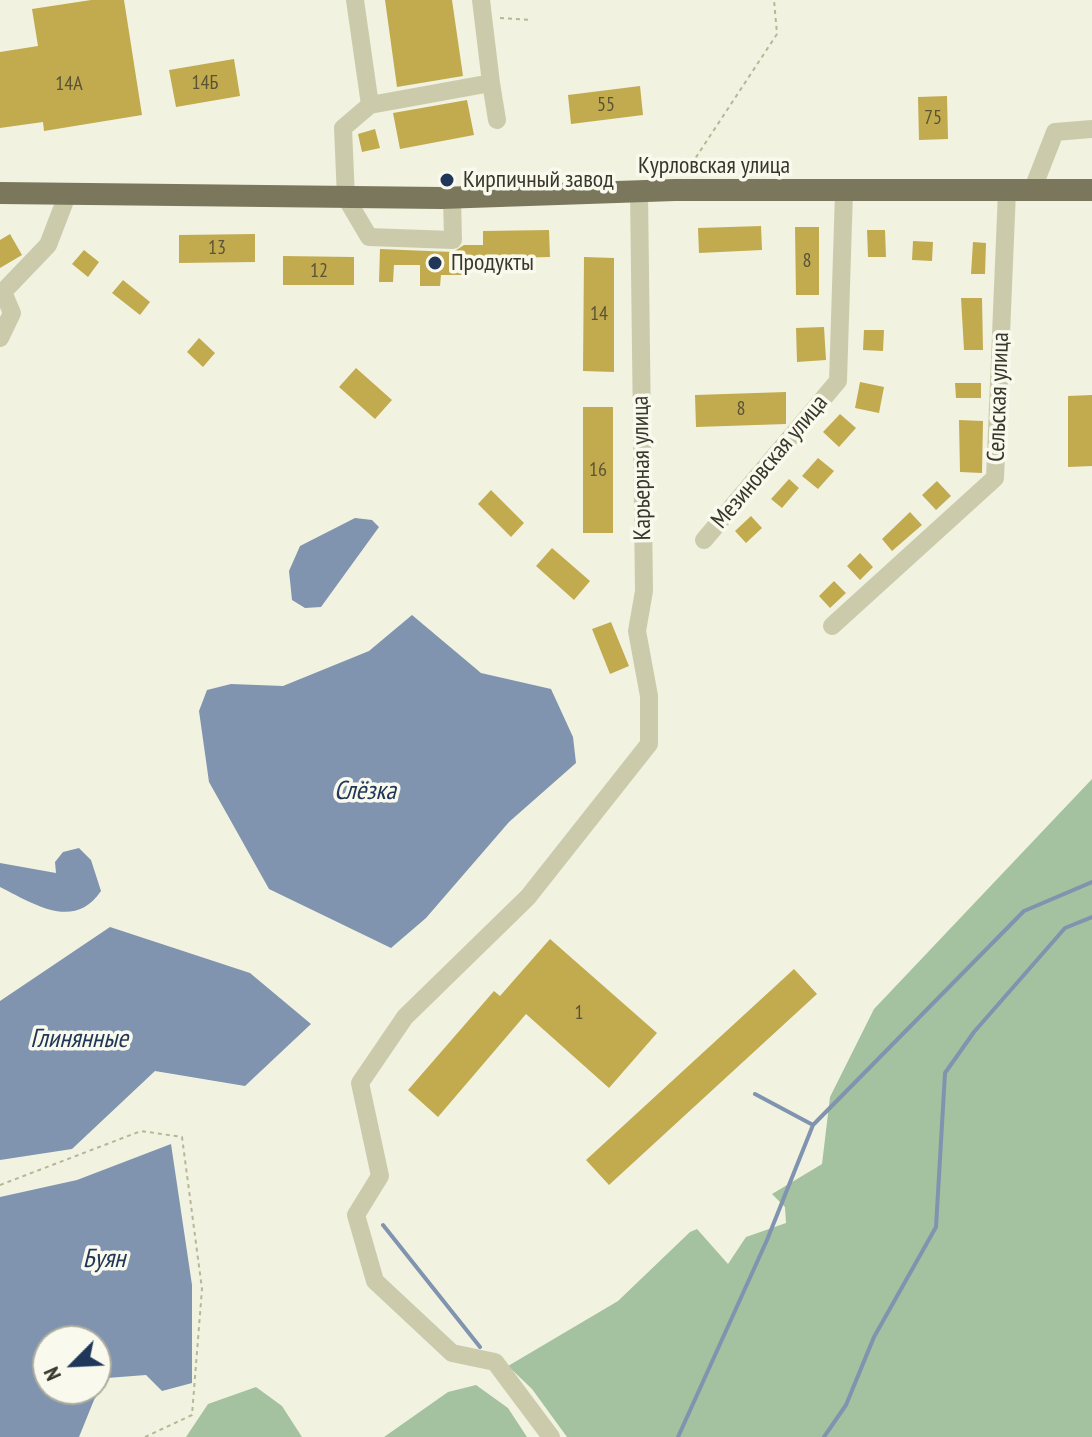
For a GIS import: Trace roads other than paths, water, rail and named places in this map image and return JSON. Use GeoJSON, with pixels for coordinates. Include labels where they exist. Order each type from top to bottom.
{"type":"FeatureCollection","features":[{"type":"Feature","properties":{"kind":"main road","name":"Курловская улица"},"geometry":{"type":"LineString","coordinates":[[0,193],[452,198],[675,190],[1092,190]]}},
{"type":"Feature","properties":{"kind":"street"},"geometry":{"type":"LineString","coordinates":[[355,0],[370,105]]}},
{"type":"Feature","properties":{"kind":"street"},"geometry":{"type":"LineString","coordinates":[[483,9],[497,120]]}},
{"type":"Feature","properties":{"kind":"street"},"geometry":{"type":"LineString","coordinates":[[452,198],[453,240],[369,237],[346,198],[343,128],[370,105],[491,83]]}},
{"type":"Feature","properties":{"kind":"street"},"geometry":{"type":"LineString","coordinates":[[1032,191],[1055,132],[1092,129]]}},
{"type":"Feature","properties":{"kind":"street","name":"Карьерная улица"},"geometry":{"type":"LineString","coordinates":[[551,1437],[495,1362],[452,1353],[375,1281],[356,1215],[380,1176],[360,1083],[405,1017],[528,897],[649,744],[649,696],[637,631],[644,591],[639,191]]}},
{"type":"Feature","properties":{"kind":"street","name":"Сельская улица"},"geometry":{"type":"LineString","coordinates":[[832,626],[995,478],[1007,191]]}},
{"type":"Feature","properties":{"kind":"street","name":"Мезиновская улица"},"geometry":{"type":"LineString","coordinates":[[704,540],[838,381],[844,192]]}},
{"type":"Feature","properties":{"kind":"street"},"geometry":{"type":"LineString","coordinates":[[0,338],[12,313],[3,292],[48,245],[68,193]]}},
{"type":"Feature","properties":{"kind":"water"},"geometry":{"type":"Polygon","coordinates":[[[355,518],[372,520],[379,527],[321,607],[305,608],[292,600],[289,571],[300,546],[355,518]]]}},
{"type":"Feature","properties":{"kind":"water","name":"Слёзка"},"geometry":{"type":"Polygon","coordinates":[[[412,615],[481,673],[551,689],[573,737],[576,763],[509,822],[426,918],[391,948],[269,889],[209,782],[199,711],[207,690],[231,684],[283,686],[369,651],[412,615]]]}},
{"type":"Feature","properties":{"kind":"water"},"geometry":{"type":"Polygon","coordinates":[[[79,848],[91,860],[101,891],[79,910],[53,910],[0,887],[0,863],[56,873],[55,862],[63,852],[79,848]]]}},
{"type":"Feature","properties":{"kind":"water","name":"Глинянные"},"geometry":{"type":"Polygon","coordinates":[[[110,927],[250,973],[311,1024],[245,1086],[155,1071],[72,1149],[0,1160],[0,1001],[110,927]]]}},
{"type":"Feature","properties":{"kind":"water","name":"Буян"},"geometry":{"type":"Polygon","coordinates":[[[171,1144],[192,1285],[192,1383],[162,1391],[146,1375],[112,1378],[112,1325],[32,1325],[32,1405],[92,1405],[79,1437],[0,1437],[0,1197],[77,1180],[171,1144]]]}},
{"type":"Feature","properties":{"kind":"waterway"},"geometry":{"type":"LineString","coordinates":[[678,1437],[767,1240],[813,1125],[1024,911],[1092,882]]}},
{"type":"Feature","properties":{"kind":"waterway"},"geometry":{"type":"LineString","coordinates":[[824,1437],[846,1405],[874,1337],[936,1227],[945,1073],[974,1032],[1065,928],[1092,917]]}},
{"type":"Feature","properties":{"kind":"waterway"},"geometry":{"type":"LineString","coordinates":[[755,1094],[813,1125]]}},
{"type":"Feature","properties":{"kind":"waterway"},"geometry":{"type":"LineString","coordinates":[[383,1225],[480,1347]]}},
{"type":"Feature","properties":{"kind":"place","name":"Кирпичный завод"},"geometry":{"type":"Point","coordinates":[447,180]}},
{"type":"Feature","properties":{"kind":"place","name":"Продукты"},"geometry":{"type":"Point","coordinates":[435,263]}}]}
